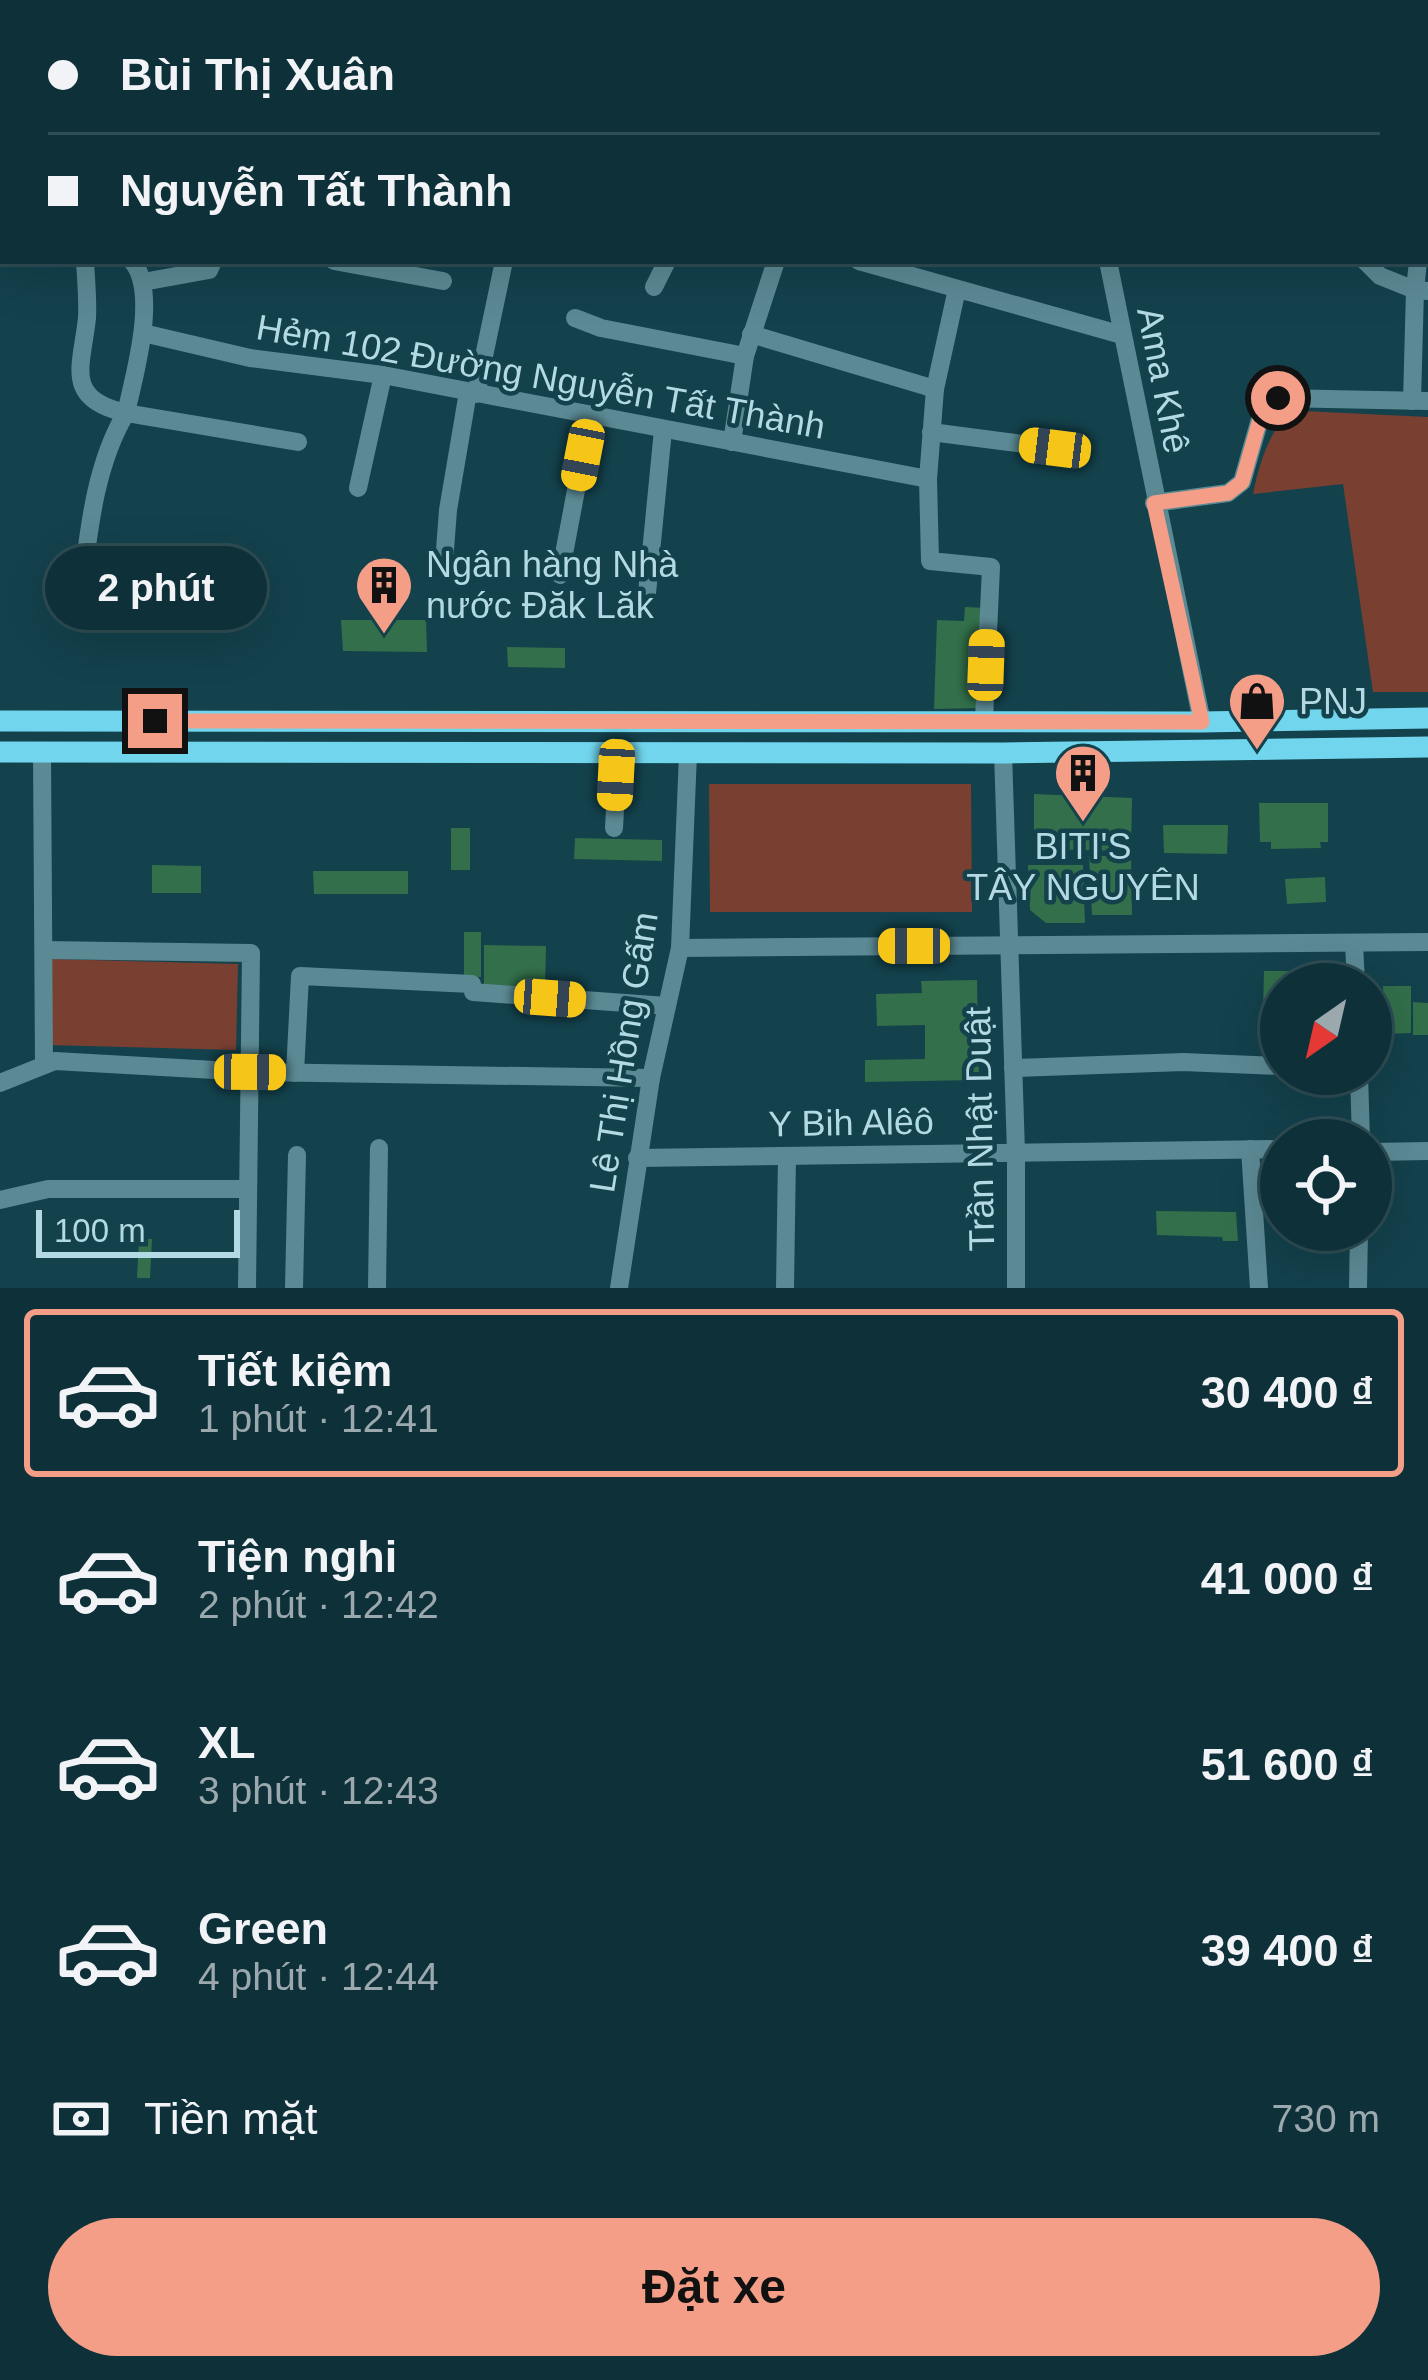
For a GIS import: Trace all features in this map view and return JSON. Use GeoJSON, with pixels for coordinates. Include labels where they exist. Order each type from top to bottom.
{"type":"FeatureCollection","features":[{"type":"Feature","properties":{"kind":"main road"},"geometry":{"type":"LineString","coordinates":[[0,721],[1428,718]]}},
{"type":"Feature","properties":{"kind":"main road"},"geometry":{"type":"LineString","coordinates":[[1202,722],[1203,751]]}},
{"type":"Feature","properties":{"kind":"main road"},"geometry":{"type":"LineString","coordinates":[[0,752],[688,754],[1428,748]]}},
{"type":"Feature","properties":{"kind":"street"},"geometry":{"type":"LineString","coordinates":[[85,264],[87,313],[78,373],[82,388],[94,401],[126,413],[298,442]]}},
{"type":"Feature","properties":{"kind":"street"},"geometry":{"type":"LineString","coordinates":[[80,602],[100,479],[110,443],[126,413],[143,333],[142,282],[133,264]]}},
{"type":"Feature","properties":{"kind":"street"},"geometry":{"type":"LineString","coordinates":[[142,282],[209,270],[212,264]]}},
{"type":"Feature","properties":{"kind":"street"},"geometry":{"type":"LineString","coordinates":[[350,264],[443,281]]}},
{"type":"Feature","properties":{"kind":"street"},"geometry":{"type":"LineString","coordinates":[[444,563],[448,510],[503,264]]}},
{"type":"Feature","properties":{"kind":"street"},"geometry":{"type":"LineString","coordinates":[[654,287],[666,264]]}},
{"type":"Feature","properties":{"kind":"street"},"geometry":{"type":"LineString","coordinates":[[732,442],[745,356],[775,264]]}},
{"type":"Feature","properties":{"kind":"street"},"geometry":{"type":"LineString","coordinates":[[870,264],[1122,335]]}},
{"type":"Feature","properties":{"kind":"street"},"geometry":{"type":"LineString","coordinates":[[944,264],[949,286],[928,479],[930,561],[991,567],[984,720]]}},
{"type":"Feature","properties":{"kind":"street","name":"Ama Khê"},"geometry":{"type":"LineString","coordinates":[[1109,264],[1202,722]]}},
{"type":"Feature","properties":{"kind":"street"},"geometry":{"type":"LineString","coordinates":[[1154,503],[1228,493],[1242,482],[1262,412],[1278,398],[1420,401],[1421,290],[1380,275],[1368,264]]}},
{"type":"Feature","properties":{"kind":"street"},"geometry":{"type":"LineString","coordinates":[[575,318],[601,328],[745,356]]}},
{"type":"Feature","properties":{"kind":"street","name":"Hẻm 102 Đường Nguyễn Tất Thành"},"geometry":{"type":"LineString","coordinates":[[143,333],[250,358],[383,375],[928,479]]}},
{"type":"Feature","properties":{"kind":"street"},"geometry":{"type":"LineString","coordinates":[[751,334],[935,388]]}},
{"type":"Feature","properties":{"kind":"street"},"geometry":{"type":"LineString","coordinates":[[358,488],[383,375]]}},
{"type":"Feature","properties":{"kind":"street"},"geometry":{"type":"LineString","coordinates":[[560,575],[590,416]]}},
{"type":"Feature","properties":{"kind":"street"},"geometry":{"type":"LineString","coordinates":[[647,592],[663,430]]}},
{"type":"Feature","properties":{"kind":"street"},"geometry":{"type":"LineString","coordinates":[[932,432],[1055,448]]}},
{"type":"Feature","properties":{"kind":"street"},"geometry":{"type":"LineString","coordinates":[[824,482],[826,460]]}},
{"type":"Feature","properties":{"kind":"street"},"geometry":{"type":"LineString","coordinates":[[42,752],[44,1065]]}},
{"type":"Feature","properties":{"kind":"street"},"geometry":{"type":"LineString","coordinates":[[614,828],[617,753]]}},
{"type":"Feature","properties":{"kind":"street","name":"Trần Nhật Duật"},"geometry":{"type":"LineString","coordinates":[[1003,753],[1016,1288]]}},
{"type":"Feature","properties":{"kind":"street","name":"Lê Thị Hồng Gấm"},"geometry":{"type":"LineString","coordinates":[[619,1288],[651,1078],[680,948],[688,754]]}},
{"type":"Feature","properties":{"kind":"street"},"geometry":{"type":"LineString","coordinates":[[1354,943],[1355,963]]}},
{"type":"Feature","properties":{"kind":"street"},"geometry":{"type":"LineString","coordinates":[[680,948],[1428,943]]}},
{"type":"Feature","properties":{"kind":"street"},"geometry":{"type":"LineString","coordinates":[[44,950],[251,953],[247,1288]]}},
{"type":"Feature","properties":{"kind":"street"},"geometry":{"type":"LineString","coordinates":[[296,1073],[300,976],[472,983],[473,992],[667,1006]]}},
{"type":"Feature","properties":{"kind":"street"},"geometry":{"type":"LineString","coordinates":[[0,1083],[55,1061],[250,1072],[651,1078]]}},
{"type":"Feature","properties":{"kind":"street"},"geometry":{"type":"LineString","coordinates":[[1013,1067],[1183,1062],[1260,1065]]}},
{"type":"Feature","properties":{"kind":"street"},"geometry":{"type":"LineString","coordinates":[[377,1288],[379,1148]]}},
{"type":"Feature","properties":{"kind":"street"},"geometry":{"type":"LineString","coordinates":[[1250,1148],[1259,1288]]}},
{"type":"Feature","properties":{"kind":"street","name":"Y Bih Alêô"},"geometry":{"type":"LineString","coordinates":[[637,1158],[1260,1148]]}},
{"type":"Feature","properties":{"kind":"street"},"geometry":{"type":"LineString","coordinates":[[1392,1152],[1428,1151]]}},
{"type":"Feature","properties":{"kind":"street"},"geometry":{"type":"LineString","coordinates":[[294,1288],[297,1155]]}},
{"type":"Feature","properties":{"kind":"street"},"geometry":{"type":"LineString","coordinates":[[784,1288],[787,1156]]}},
{"type":"Feature","properties":{"kind":"street"},"geometry":{"type":"LineString","coordinates":[[0,1200],[48,1189],[248,1189]]}},
{"type":"Feature","properties":{"kind":"street"},"geometry":{"type":"LineString","coordinates":[[1358,1288],[1359,1251]]}},
{"type":"Feature","properties":{"kind":"shaded area"},"geometry":{"type":"Polygon","coordinates":[[[1303,411],[1428,417],[1428,692],[1373,692],[1343,484],[1253,494],[1279,424],[1285,415],[1303,411]]]}},
{"type":"Feature","properties":{"kind":"shaded area"},"geometry":{"type":"Polygon","coordinates":[[[709,784],[971,784],[972,912],[710,912],[709,784]]]}},
{"type":"Feature","properties":{"kind":"shaded area"},"geometry":{"type":"Polygon","coordinates":[[[51,959],[238,964],[236,1050],[49,1045],[51,959]]]}},
{"type":"Feature","properties":{"kind":"building"},"geometry":{"type":"Polygon","coordinates":[[[965,607],[988,608],[984,708],[934,709],[937,620],[964,621],[965,607]]]}},
{"type":"Feature","properties":{"kind":"building","name":"Ngân hàng Nhà nước Đăk Lăk"},"geometry":{"type":"Polygon","coordinates":[[[341,620],[426,620],[427,652],[343,651],[341,620]]]}},
{"type":"Feature","properties":{"kind":"building"},"geometry":{"type":"Polygon","coordinates":[[[507,647],[565,648],[565,668],[508,667],[507,647]]]}},
{"type":"Feature","properties":{"kind":"building","name":"BITI'S TÂY NGUYÊN"},"geometry":{"type":"Polygon","coordinates":[[[1034,794],[1132,798],[1131,851],[1034,849],[1034,794]]]}},
{"type":"Feature","properties":{"kind":"building"},"geometry":{"type":"Polygon","coordinates":[[[1259,803],[1328,803],[1328,842],[1320,842],[1321,848],[1271,849],[1271,842],[1260,842],[1259,803]]]}},
{"type":"Feature","properties":{"kind":"building"},"geometry":{"type":"Polygon","coordinates":[[[1163,825],[1228,825],[1227,854],[1164,853],[1163,825]]]}},
{"type":"Feature","properties":{"kind":"building"},"geometry":{"type":"Polygon","coordinates":[[[451,828],[470,828],[470,870],[451,870],[451,828]]]}},
{"type":"Feature","properties":{"kind":"building"},"geometry":{"type":"Polygon","coordinates":[[[575,838],[662,840],[662,861],[574,859],[575,838]]]}},
{"type":"Feature","properties":{"kind":"building"},"geometry":{"type":"Polygon","coordinates":[[[1089,856],[1131,856],[1132,915],[1092,915],[1089,856]]]}},
{"type":"Feature","properties":{"kind":"building"},"geometry":{"type":"Polygon","coordinates":[[[152,865],[201,866],[201,893],[152,893],[152,865]]]}},
{"type":"Feature","properties":{"kind":"building"},"geometry":{"type":"Polygon","coordinates":[[[1028,865],[1083,865],[1085,923],[1046,923],[1030,910],[1028,865]]]}},
{"type":"Feature","properties":{"kind":"building"},"geometry":{"type":"Polygon","coordinates":[[[313,871],[408,871],[408,894],[314,894],[313,871]]]}},
{"type":"Feature","properties":{"kind":"building"},"geometry":{"type":"Polygon","coordinates":[[[1325,877],[1326,902],[1287,904],[1285,879],[1325,877]]]}},
{"type":"Feature","properties":{"kind":"building"},"geometry":{"type":"Polygon","coordinates":[[[464,932],[481,932],[481,977],[464,977],[464,932]]]}},
{"type":"Feature","properties":{"kind":"building"},"geometry":{"type":"Polygon","coordinates":[[[484,945],[546,946],[545,991],[484,989],[484,945]]]}},
{"type":"Feature","properties":{"kind":"building"},"geometry":{"type":"Polygon","coordinates":[[[977,980],[979,1080],[865,1082],[865,1060],[925,1059],[925,1025],[877,1026],[876,994],[922,993],[921,981],[977,980]]]}},
{"type":"Feature","properties":{"kind":"building"},"geometry":{"type":"Polygon","coordinates":[[[1392,986],[1411,986],[1411,1033],[1392,1034],[1392,986]]]}},
{"type":"Feature","properties":{"kind":"building"},"geometry":{"type":"Polygon","coordinates":[[[1413,1002],[1428,1003],[1428,1035],[1413,1035],[1413,1002]]]}},
{"type":"Feature","properties":{"kind":"building"},"geometry":{"type":"Polygon","coordinates":[[[1156,1211],[1236,1212],[1238,1241],[1157,1235],[1156,1211]]]}},
{"type":"Feature","properties":{"kind":"building"},"geometry":{"type":"Polygon","coordinates":[[[139,1238],[152,1239],[150,1278],[137,1278],[139,1238]]]}},
{"type":"Feature","properties":{"kind":"place","name":"Ngân hàng Nhà nước Đăk Lăk"},"geometry":{"type":"Point","coordinates":[384,636]}},
{"type":"Feature","properties":{"kind":"place","name":"PNJ"},"geometry":{"type":"Point","coordinates":[1257,752]}},
{"type":"Feature","properties":{"kind":"place","name":"BITI'S TÂY NGUYÊN"},"geometry":{"type":"Point","coordinates":[1083,824]}},
{"type":"Feature","properties":{"kind":"route"},"geometry":{"type":"LineString","coordinates":[[155,721],[1202,722],[1154,503],[1228,493],[1242,482],[1262,412],[1278,398]]}}]}
